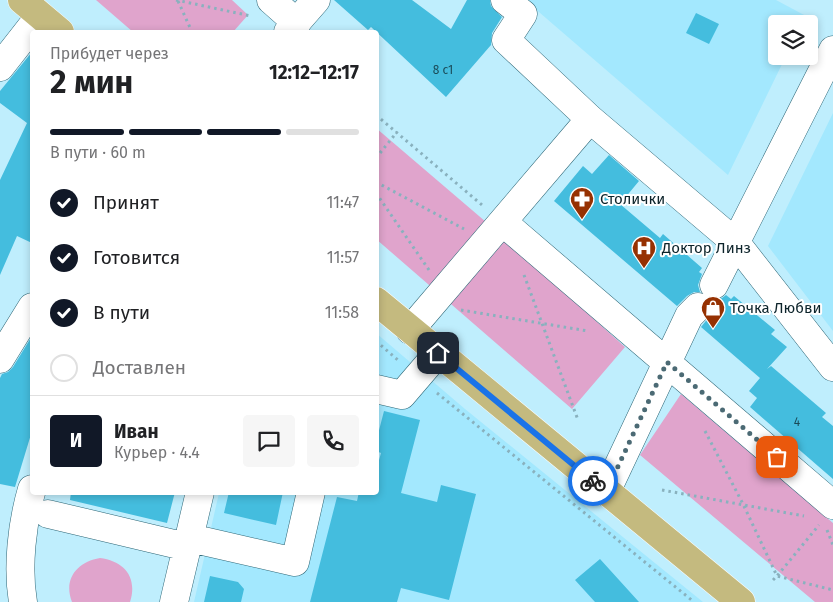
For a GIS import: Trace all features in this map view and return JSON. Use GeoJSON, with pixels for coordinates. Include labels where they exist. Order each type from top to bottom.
{"type":"FeatureCollection","features":[{"type":"Feature","properties":{"kind":"main road"},"geometry":{"type":"LineString","coordinates":[[379,304],[741,602]]}},
{"type":"Feature","properties":{"kind":"street"},"geometry":{"type":"LineString","coordinates":[[263,10],[292,28],[316,0]]}},
{"type":"Feature","properties":{"kind":"street"},"geometry":{"type":"LineString","coordinates":[[505,0],[523,14],[506,40],[590,119],[736,243],[833,367]]}},
{"type":"Feature","properties":{"kind":"street"},"geometry":{"type":"LineString","coordinates":[[0,67],[41,16]]}},
{"type":"Feature","properties":{"kind":"street"},"geometry":{"type":"LineString","coordinates":[[714,285],[833,50]]}},
{"type":"Feature","properties":{"kind":"street"},"geometry":{"type":"LineString","coordinates":[[410,330],[452,300],[498,229],[590,119]]}},
{"type":"Feature","properties":{"kind":"street"},"geometry":{"type":"LineString","coordinates":[[498,229],[667,362],[828,517]]}},
{"type":"Feature","properties":{"kind":"street"},"geometry":{"type":"LineString","coordinates":[[606,492],[689,316],[698,307]]}},
{"type":"Feature","properties":{"kind":"street"},"geometry":{"type":"LineString","coordinates":[[0,359],[30,311]]}},
{"type":"Feature","properties":{"kind":"street"},"geometry":{"type":"LineString","coordinates":[[379,390],[402,395],[438,353]]}},
{"type":"Feature","properties":{"kind":"street"},"geometry":{"type":"LineString","coordinates":[[23,602],[21,547],[30,495]]}},
{"type":"Feature","properties":{"kind":"street"},"geometry":{"type":"LineString","coordinates":[[174,602],[199,495]]}},
{"type":"Feature","properties":{"kind":"street"},"geometry":{"type":"LineString","coordinates":[[48,514],[295,562],[310,495]]}},
{"type":"Feature","properties":{"kind":"path"},"geometry":{"type":"LineString","coordinates":[[177,1],[248,15],[263,10]]}},
{"type":"Feature","properties":{"kind":"path"},"geometry":{"type":"LineString","coordinates":[[177,1],[191,30]]}},
{"type":"Feature","properties":{"kind":"path"},"geometry":{"type":"LineString","coordinates":[[379,117],[498,229]]}},
{"type":"Feature","properties":{"kind":"path"},"geometry":{"type":"LineString","coordinates":[[379,154],[397,132]]}},
{"type":"Feature","properties":{"kind":"path"},"geometry":{"type":"LineString","coordinates":[[379,183],[498,229]]}},
{"type":"Feature","properties":{"kind":"path"},"geometry":{"type":"LineString","coordinates":[[379,197],[452,300],[541,324],[590,331]]}},
{"type":"Feature","properties":{"kind":"path"},"geometry":{"type":"LineString","coordinates":[[522,270],[578,420]]}},
{"type":"Feature","properties":{"kind":"path"},"geometry":{"type":"LineString","coordinates":[[379,344],[483,432],[694,602]]}},
{"type":"Feature","properties":{"kind":"path"},"geometry":{"type":"LineString","coordinates":[[703,427],[743,504],[777,576]]}},
{"type":"Feature","properties":{"kind":"path"},"geometry":{"type":"LineString","coordinates":[[662,490],[806,516]]}},
{"type":"Feature","properties":{"kind":"path"},"geometry":{"type":"LineString","coordinates":[[828,517],[833,545]]}},
{"type":"Feature","properties":{"kind":"path"},"geometry":{"type":"LineString","coordinates":[[773,580],[828,517]]}},
{"type":"Feature","properties":{"kind":"path"},"geometry":{"type":"LineString","coordinates":[[777,576],[833,590]]}},
{"type":"Feature","properties":{"kind":"shaded area"},"geometry":{"type":"Polygon","coordinates":[[[96,0],[232,0],[248,15],[235,30],[131,30],[96,0]]]}},
{"type":"Feature","properties":{"kind":"shaded area"},"geometry":{"type":"Polygon","coordinates":[[[525,0],[776,0],[804,15],[768,15],[768,65],[782,65],[728,175],[525,0]]]}},
{"type":"Feature","properties":{"kind":"shaded area"},"geometry":{"type":"Polygon","coordinates":[[[833,113],[833,331],[768,246],[833,113]]]}},
{"type":"Feature","properties":{"kind":"shaded area"},"geometry":{"type":"Polygon","coordinates":[[[379,131],[486,222],[625,347],[572,409],[379,242],[379,131]]]}},
{"type":"Feature","properties":{"kind":"shaded area"},"geometry":{"type":"Polygon","coordinates":[[[379,336],[465,409],[703,602],[194,602],[219,495],[379,495],[379,336]]]}},
{"type":"Feature","properties":{"kind":"shaded area"},"geometry":{"type":"Polygon","coordinates":[[[681,394],[833,523],[833,602],[815,602],[640,455],[681,394]]]}},
{"type":"Feature","properties":{"kind":"shaded area"},"geometry":{"type":"Polygon","coordinates":[[[100,558],[116,563],[127,572],[132,585],[130,602],[72,602],[69,586],[74,573],[85,563],[100,558]]]}},
{"type":"Feature","properties":{"kind":"building"},"geometry":{"type":"Polygon","coordinates":[[[334,0],[412,0],[451,29],[467,0],[490,0],[491,6],[502,17],[492,33],[491,45],[446,97],[379,34],[379,30],[374,30],[371,27],[368,30],[334,0]]]}},
{"type":"Feature","properties":{"kind":"building"},"geometry":{"type":"Polygon","coordinates":[[[696,13],[719,24],[709,44],[686,33],[696,13]]]}},
{"type":"Feature","properties":{"kind":"building"},"geometry":{"type":"Polygon","coordinates":[[[30,54],[30,242],[17,236],[0,275],[0,180],[27,123],[0,103],[0,91],[30,54]]]}},
{"type":"Feature","properties":{"kind":"building"},"geometry":{"type":"Polygon","coordinates":[[[609,155],[639,181],[620,204],[660,238],[663,234],[702,268],[699,272],[702,274],[698,285],[700,292],[694,292],[687,296],[677,306],[554,201],[583,166],[592,174],[609,155]]]}},
{"type":"Feature","properties":{"kind":"building"},"geometry":{"type":"Polygon","coordinates":[[[726,295],[731,299],[734,296],[775,330],[771,334],[787,347],[767,369],[771,366],[826,413],[822,417],[833,426],[833,479],[750,407],[757,398],[749,391],[760,378],[701,327],[713,312],[711,300],[722,298],[726,295]]]}},
{"type":"Feature","properties":{"kind":"building"},"geometry":{"type":"Polygon","coordinates":[[[30,339],[30,438],[15,487],[0,484],[0,378],[2,374],[8,372],[30,339]]]}},
{"type":"Feature","properties":{"kind":"building"},"geometry":{"type":"Polygon","coordinates":[[[384,411],[420,420],[401,493],[437,502],[441,485],[476,494],[449,600],[401,588],[397,602],[310,602],[337,497],[357,501],[358,495],[379,495],[379,460],[381,453],[379,452],[379,430],[384,411]]]}},
{"type":"Feature","properties":{"kind":"building"},"geometry":{"type":"Polygon","coordinates":[[[71,495],[174,495],[167,523],[70,500],[71,495]]]}},
{"type":"Feature","properties":{"kind":"building"},"geometry":{"type":"Polygon","coordinates":[[[228,495],[282,495],[276,525],[224,513],[228,495]]]}},
{"type":"Feature","properties":{"kind":"building"},"geometry":{"type":"Polygon","coordinates":[[[600,559],[639,602],[595,602],[575,580],[600,559]]]}},
{"type":"Feature","properties":{"kind":"building"},"geometry":{"type":"Polygon","coordinates":[[[210,576],[238,582],[244,589],[241,602],[204,602],[210,576]]]}},
{"type":"Feature","properties":{"kind":"way so far"},"geometry":{"type":"LineString","coordinates":[[593,481],[606,492],[621,456],[667,362],[777,457]]}},
{"type":"Feature","properties":{"kind":"place","name":"Столички"},"geometry":{"type":"Point","coordinates":[582,220]}},
{"type":"Feature","properties":{"kind":"place","name":"Доктор Линз"},"geometry":{"type":"Point","coordinates":[644,269]}},
{"type":"Feature","properties":{"kind":"place","name":"Точка Любви"},"geometry":{"type":"Point","coordinates":[713,329]}},
{"type":"Feature","properties":{"kind":"route"},"geometry":{"type":"LineString","coordinates":[[438,353],[593,481]]}}]}
